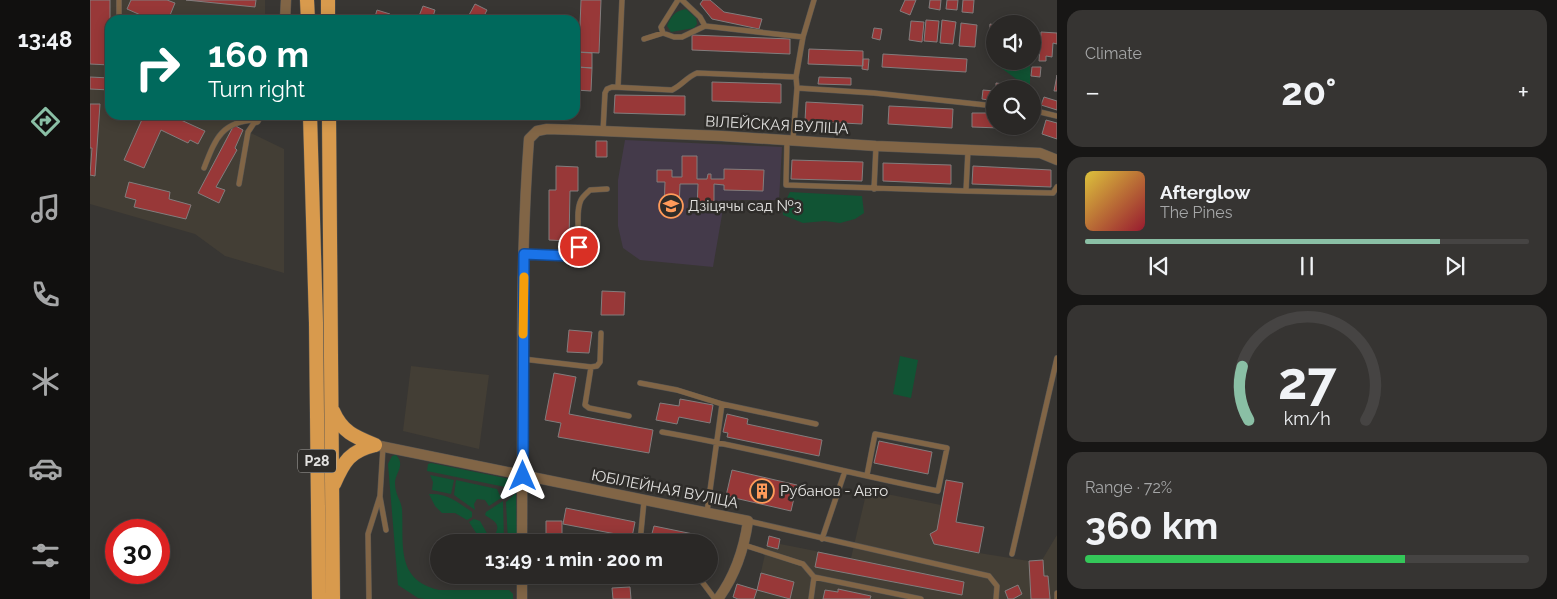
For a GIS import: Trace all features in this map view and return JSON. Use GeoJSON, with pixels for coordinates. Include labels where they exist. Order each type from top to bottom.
{"type":"FeatureCollection","features":[{"type":"Feature","properties":{"kind":"highway"},"geometry":{"type":"LineString","coordinates":[[307,0],[308,15]]}},
{"type":"Feature","properties":{"kind":"highway"},"geometry":{"type":"LineString","coordinates":[[328,0],[328,15]]}},
{"type":"Feature","properties":{"kind":"highway","name":"Р28"},"geometry":{"type":"LineString","coordinates":[[310,120],[316,323],[319,599]]}},
{"type":"Feature","properties":{"kind":"highway","name":"Р28"},"geometry":{"type":"LineString","coordinates":[[329,120],[333,599]]}},
{"type":"Feature","properties":{"kind":"highway"},"geometry":{"type":"LineString","coordinates":[[331,407],[342,428],[362,440],[379,446]]}},
{"type":"Feature","properties":{"kind":"highway"},"geometry":{"type":"LineString","coordinates":[[332,489],[344,462],[361,448],[379,446]]}},
{"type":"Feature","properties":{"kind":"street"},"geometry":{"type":"LineString","coordinates":[[286,0],[286,15]]}},
{"type":"Feature","properties":{"kind":"street","name":"ВІЛЕЙСКАЯ ВУЛІЦА"},"geometry":{"type":"LineString","coordinates":[[524,254],[529,139],[537,131],[603,131],[790,139],[876,146],[1040,153],[1057,160]]}},
{"type":"Feature","properties":{"kind":"street"},"geometry":{"type":"LineString","coordinates":[[522,534],[524,254]]}},
{"type":"Feature","properties":{"kind":"street","name":"ЮБІЛЕЙНАЯ ВУЛІЦА"},"geometry":{"type":"LineString","coordinates":[[379,446],[748,521],[744,545],[727,588],[717,599]]}},
{"type":"Feature","properties":{"kind":"street"},"geometry":{"type":"LineString","coordinates":[[522,584],[522,599]]}},
{"type":"Feature","properties":{"kind":"lane"},"geometry":{"type":"LineString","coordinates":[[119,0],[119,15]]}},
{"type":"Feature","properties":{"kind":"lane"},"geometry":{"type":"LineString","coordinates":[[618,88],[622,0]]}},
{"type":"Feature","properties":{"kind":"lane"},"geometry":{"type":"LineString","coordinates":[[663,33],[661,27],[680,0],[700,17],[705,26]]}},
{"type":"Feature","properties":{"kind":"lane"},"geometry":{"type":"LineString","coordinates":[[814,0],[803,37],[796,77],[786,185],[1053,193],[1057,187]]}},
{"type":"Feature","properties":{"kind":"lane"},"geometry":{"type":"LineString","coordinates":[[644,39],[663,33],[674,37],[682,37],[705,26],[803,37]]}},
{"type":"Feature","properties":{"kind":"lane"},"geometry":{"type":"LineString","coordinates":[[603,131],[605,93],[607,89],[672,90],[681,86],[687,77],[697,73],[796,77]]}},
{"type":"Feature","properties":{"kind":"lane"},"geometry":{"type":"LineString","coordinates":[[796,88],[874,93],[986,105]]}},
{"type":"Feature","properties":{"kind":"lane"},"geometry":{"type":"LineString","coordinates":[[1041,112],[1057,116]]}},
{"type":"Feature","properties":{"kind":"lane"},"geometry":{"type":"LineString","coordinates":[[204,168],[216,140],[233,123],[245,120]]}},
{"type":"Feature","properties":{"kind":"lane"},"geometry":{"type":"LineString","coordinates":[[239,184],[248,132],[252,120]]}},
{"type":"Feature","properties":{"kind":"lane"},"geometry":{"type":"LineString","coordinates":[[874,189],[876,146]]}},
{"type":"Feature","properties":{"kind":"lane"},"geometry":{"type":"LineString","coordinates":[[966,191],[968,150]]}},
{"type":"Feature","properties":{"kind":"lane"},"geometry":{"type":"LineString","coordinates":[[524,254],[571,256],[576,253],[579,247],[581,199],[590,190],[606,190]]}},
{"type":"Feature","properties":{"kind":"lane"},"geometry":{"type":"LineString","coordinates":[[523,359],[597,366],[600,362],[601,333]]}},
{"type":"Feature","properties":{"kind":"lane"},"geometry":{"type":"LineString","coordinates":[[1012,554],[1057,358]]}},
{"type":"Feature","properties":{"kind":"lane"},"geometry":{"type":"LineString","coordinates":[[592,367],[585,405],[589,408],[629,416]]}},
{"type":"Feature","properties":{"kind":"lane"},"geometry":{"type":"LineString","coordinates":[[640,383],[677,390],[722,404],[816,424]]}},
{"type":"Feature","properties":{"kind":"lane"},"geometry":{"type":"LineString","coordinates":[[706,512],[718,442],[722,404]]}},
{"type":"Feature","properties":{"kind":"lane"},"geometry":{"type":"LineString","coordinates":[[662,432],[718,442],[844,471],[867,476],[938,490],[947,448],[875,434],[867,476]]}},
{"type":"Feature","properties":{"kind":"lane"},"geometry":{"type":"LineString","coordinates":[[379,446],[380,496],[386,530]]}},
{"type":"Feature","properties":{"kind":"lane"},"geometry":{"type":"LineString","coordinates":[[822,539],[844,471]]}},
{"type":"Feature","properties":{"kind":"lane"},"geometry":{"type":"LineString","coordinates":[[369,599],[368,534],[380,496]]}},
{"type":"Feature","properties":{"kind":"lane"},"geometry":{"type":"LineString","coordinates":[[641,534],[644,501]]}},
{"type":"Feature","properties":{"kind":"lane"},"geometry":{"type":"LineString","coordinates":[[748,521],[989,576],[997,586],[996,599]]}},
{"type":"Feature","properties":{"kind":"lane"},"geometry":{"type":"LineString","coordinates":[[744,545],[803,564],[814,577],[921,599]]}},
{"type":"Feature","properties":{"kind":"lane"},"geometry":{"type":"LineString","coordinates":[[811,599],[814,577]]}},
{"type":"Feature","properties":{"kind":"lane"},"geometry":{"type":"LineString","coordinates":[[704,584],[717,599]]}},
{"type":"Feature","properties":{"kind":"lane"},"geometry":{"type":"LineString","coordinates":[[1056,599],[1057,593]]}},
{"type":"Feature","properties":{"kind":"shaded area"},"geometry":{"type":"Polygon","coordinates":[[[90,0],[265,0],[265,15],[105,15],[105,120],[233,120],[234,125],[284,149],[284,273],[225,256],[195,234],[90,204],[90,0]]]}},
{"type":"Feature","properties":{"kind":"shaded area","name":"Дзіцячы сад №3"},"geometry":{"type":"Polygon","coordinates":[[[625,140],[782,147],[779,200],[732,200],[726,203],[723,209],[713,267],[640,260],[623,248],[618,226],[618,180],[625,140]]]}},
{"type":"Feature","properties":{"kind":"shaded area"},"geometry":{"type":"Polygon","coordinates":[[[411,366],[489,375],[479,449],[403,431],[411,366]]]}},
{"type":"Feature","properties":{"kind":"shaded area"},"geometry":{"type":"Polygon","coordinates":[[[946,480],[963,483],[956,522],[984,527],[979,553],[1029,561],[1042,560],[1057,535],[1057,599],[738,599],[733,597],[737,584],[757,590],[769,536],[780,539],[780,544],[851,558],[867,490],[941,505],[946,480]]]}},
{"type":"Feature","properties":{"kind":"green space"},"geometry":{"type":"Polygon","coordinates":[[[686,9],[696,18],[697,24],[694,28],[671,32],[667,26],[670,19],[676,13],[686,9]]]}},
{"type":"Feature","properties":{"kind":"green space"},"geometry":{"type":"Polygon","coordinates":[[[1004,70],[1030,70],[1030,80],[1018,80],[1004,70]]]}},
{"type":"Feature","properties":{"kind":"green space"},"geometry":{"type":"Polygon","coordinates":[[[790,192],[862,196],[864,213],[855,219],[840,223],[825,221],[803,223],[783,215],[783,206],[790,192]]]}},
{"type":"Feature","properties":{"kind":"green space"},"geometry":{"type":"Polygon","coordinates":[[[900,356],[918,360],[911,398],[893,394],[900,356]]]}},
{"type":"Feature","properties":{"kind":"green space"},"geometry":{"type":"Polygon","coordinates":[[[396,455],[400,462],[395,483],[402,509],[403,547],[408,569],[415,578],[425,585],[439,590],[509,590],[513,594],[513,599],[425,599],[418,598],[398,585],[388,464],[392,456],[396,455]]]}},
{"type":"Feature","properties":{"kind":"green space"},"geometry":{"type":"Polygon","coordinates":[[[431,463],[510,479],[515,489],[427,471],[428,464],[431,463]]]}},
{"type":"Feature","properties":{"kind":"green space"},"geometry":{"type":"Polygon","coordinates":[[[430,475],[454,480],[451,494],[432,490],[433,482],[430,475]]]}},
{"type":"Feature","properties":{"kind":"green space"},"geometry":{"type":"Polygon","coordinates":[[[456,480],[497,489],[501,498],[489,506],[485,500],[477,499],[474,504],[475,510],[454,495],[456,480]]]}},
{"type":"Feature","properties":{"kind":"green space"},"geometry":{"type":"Polygon","coordinates":[[[516,493],[517,534],[508,534],[506,502],[516,493]]]}},
{"type":"Feature","properties":{"kind":"green space"},"geometry":{"type":"Polygon","coordinates":[[[429,494],[441,495],[452,499],[472,512],[472,517],[467,520],[455,513],[442,513],[435,506],[429,494]]]}},
{"type":"Feature","properties":{"kind":"green space"},"geometry":{"type":"Polygon","coordinates":[[[503,501],[504,534],[495,534],[497,524],[485,515],[486,512],[503,501]]]}},
{"type":"Feature","properties":{"kind":"green space"},"geometry":{"type":"Polygon","coordinates":[[[474,519],[480,521],[487,534],[477,534],[469,522],[474,519]]]}},
{"type":"Feature","properties":{"kind":"building"},"geometry":{"type":"Polygon","coordinates":[[[90,0],[110,0],[110,15],[105,15],[105,65],[90,64],[90,0]]]}},
{"type":"Feature","properties":{"kind":"building"},"geometry":{"type":"Polygon","coordinates":[[[131,0],[167,0],[175,3],[170,15],[141,15],[127,9],[131,0]]]}},
{"type":"Feature","properties":{"kind":"building"},"geometry":{"type":"Polygon","coordinates":[[[186,0],[256,0],[255,7],[186,0]]]}},
{"type":"Feature","properties":{"kind":"building"},"geometry":{"type":"Polygon","coordinates":[[[581,0],[601,0],[599,53],[580,52],[581,0]]]}},
{"type":"Feature","properties":{"kind":"building"},"geometry":{"type":"Polygon","coordinates":[[[703,0],[710,0],[724,12],[762,19],[759,29],[712,19],[700,4],[703,0]]]}},
{"type":"Feature","properties":{"kind":"building"},"geometry":{"type":"Polygon","coordinates":[[[905,0],[916,0],[910,15],[900,11],[905,0]]]}},
{"type":"Feature","properties":{"kind":"building"},"geometry":{"type":"Polygon","coordinates":[[[930,0],[941,0],[940,10],[929,8],[930,0]]]}},
{"type":"Feature","properties":{"kind":"building"},"geometry":{"type":"Polygon","coordinates":[[[947,0],[958,0],[957,10],[946,9],[947,0]]]}},
{"type":"Feature","properties":{"kind":"building"},"geometry":{"type":"Polygon","coordinates":[[[963,0],[974,0],[973,13],[962,12],[963,0]]]}},
{"type":"Feature","properties":{"kind":"building"},"geometry":{"type":"Polygon","coordinates":[[[475,4],[487,10],[484,15],[469,15],[475,4]]]}},
{"type":"Feature","properties":{"kind":"building"},"geometry":{"type":"Polygon","coordinates":[[[423,6],[435,10],[434,15],[419,15],[423,6]]]}},
{"type":"Feature","properties":{"kind":"building"},"geometry":{"type":"Polygon","coordinates":[[[377,10],[390,14],[390,15],[376,15],[377,10]]]}},
{"type":"Feature","properties":{"kind":"building"},"geometry":{"type":"Polygon","coordinates":[[[926,20],[939,21],[937,42],[924,41],[926,20]]]}},
{"type":"Feature","properties":{"kind":"building"},"geometry":{"type":"Polygon","coordinates":[[[942,20],[956,22],[953,44],[940,43],[942,20]]]}},
{"type":"Feature","properties":{"kind":"building"},"geometry":{"type":"Polygon","coordinates":[[[911,21],[924,22],[922,42],[909,40],[911,21]]]}},
{"type":"Feature","properties":{"kind":"building"},"geometry":{"type":"Polygon","coordinates":[[[961,23],[977,25],[975,47],[959,46],[961,23]]]}},
{"type":"Feature","properties":{"kind":"building"},"geometry":{"type":"Polygon","coordinates":[[[874,28],[882,29],[880,40],[872,38],[874,28]]]}},
{"type":"Feature","properties":{"kind":"building"},"geometry":{"type":"Polygon","coordinates":[[[1041,32],[1057,33],[1057,44],[1053,43],[1052,57],[1046,56],[1046,61],[1041,61],[1041,32]]]}},
{"type":"Feature","properties":{"kind":"building"},"geometry":{"type":"Polygon","coordinates":[[[692,35],[790,39],[790,54],[692,50],[692,35]]]}},
{"type":"Feature","properties":{"kind":"building"},"geometry":{"type":"Polygon","coordinates":[[[809,49],[863,51],[863,66],[808,64],[809,49]]]}},
{"type":"Feature","properties":{"kind":"building"},"geometry":{"type":"Polygon","coordinates":[[[580,52],[592,53],[592,68],[580,67],[580,52]]]}},
{"type":"Feature","properties":{"kind":"building"},"geometry":{"type":"Polygon","coordinates":[[[883,54],[967,59],[966,72],[882,67],[883,54]]]}},
{"type":"Feature","properties":{"kind":"building"},"geometry":{"type":"Polygon","coordinates":[[[863,59],[869,59],[868,70],[862,69],[863,59]]]}},
{"type":"Feature","properties":{"kind":"building"},"geometry":{"type":"Polygon","coordinates":[[[580,67],[592,68],[591,91],[580,90],[580,67]]]}},
{"type":"Feature","properties":{"kind":"building"},"geometry":{"type":"Polygon","coordinates":[[[1032,70],[1041,70],[1040,77],[1031,76],[1032,70]]]}},
{"type":"Feature","properties":{"kind":"building"},"geometry":{"type":"Polygon","coordinates":[[[1057,75],[1057,91],[1054,91],[1057,75]]]}},
{"type":"Feature","properties":{"kind":"building"},"geometry":{"type":"Polygon","coordinates":[[[90,77],[105,78],[105,90],[90,89],[90,77]]]}},
{"type":"Feature","properties":{"kind":"building"},"geometry":{"type":"Polygon","coordinates":[[[819,77],[851,78],[851,85],[818,84],[819,77]]]}},
{"type":"Feature","properties":{"kind":"building"},"geometry":{"type":"Polygon","coordinates":[[[712,82],[781,84],[781,103],[712,101],[712,82]]]}},
{"type":"Feature","properties":{"kind":"building"},"geometry":{"type":"Polygon","coordinates":[[[983,90],[986,90],[986,100],[982,99],[983,90]]]}},
{"type":"Feature","properties":{"kind":"building"},"geometry":{"type":"Polygon","coordinates":[[[615,95],[685,96],[685,115],[614,113],[615,95]]]}},
{"type":"Feature","properties":{"kind":"building"},"geometry":{"type":"Polygon","coordinates":[[[1044,97],[1057,101],[1057,110],[1041,105],[1044,97]]]}},
{"type":"Feature","properties":{"kind":"building"},"geometry":{"type":"Polygon","coordinates":[[[806,102],[863,105],[862,124],[805,121],[806,102]]]}},
{"type":"Feature","properties":{"kind":"building"},"geometry":{"type":"Polygon","coordinates":[[[90,104],[100,104],[95,176],[90,175],[92,148],[90,148],[90,104]]]}},
{"type":"Feature","properties":{"kind":"building"},"geometry":{"type":"Polygon","coordinates":[[[889,106],[953,109],[952,128],[888,124],[889,106]]]}},
{"type":"Feature","properties":{"kind":"building"},"geometry":{"type":"Polygon","coordinates":[[[972,113],[986,113],[986,128],[972,127],[972,113]]]}},
{"type":"Feature","properties":{"kind":"building"},"geometry":{"type":"Polygon","coordinates":[[[142,120],[181,120],[205,131],[198,144],[190,140],[188,143],[161,130],[144,168],[124,160],[142,120]]]}},
{"type":"Feature","properties":{"kind":"building"},"geometry":{"type":"Polygon","coordinates":[[[1046,120],[1057,123],[1057,139],[1042,134],[1046,120]]]}},
{"type":"Feature","properties":{"kind":"building"},"geometry":{"type":"Polygon","coordinates":[[[234,125],[243,130],[235,148],[237,150],[216,187],[225,190],[219,203],[198,193],[234,125]]]}},
{"type":"Feature","properties":{"kind":"building"},"geometry":{"type":"Polygon","coordinates":[[[596,141],[607,141],[607,157],[596,157],[596,141]]]}},
{"type":"Feature","properties":{"kind":"building"},"geometry":{"type":"Polygon","coordinates":[[[682,156],[697,156],[697,179],[707,179],[708,174],[711,174],[711,179],[724,179],[724,169],[764,170],[763,191],[724,190],[724,185],[714,184],[714,209],[697,209],[698,184],[680,184],[679,208],[664,208],[665,182],[657,182],[657,170],[672,170],[672,177],[682,177],[682,156]]]}},
{"type":"Feature","properties":{"kind":"building"},"geometry":{"type":"Polygon","coordinates":[[[792,160],[863,162],[862,181],[791,179],[792,160]]]}},
{"type":"Feature","properties":{"kind":"building"},"geometry":{"type":"Polygon","coordinates":[[[883,163],[951,165],[951,184],[883,181],[883,163]]]}},
{"type":"Feature","properties":{"kind":"building"},"geometry":{"type":"Polygon","coordinates":[[[556,166],[578,167],[578,191],[570,191],[569,241],[549,240],[549,190],[556,190],[556,166]]]}},
{"type":"Feature","properties":{"kind":"building"},"geometry":{"type":"Polygon","coordinates":[[[973,166],[1051,170],[1051,187],[972,184],[973,166]]]}},
{"type":"Feature","properties":{"kind":"building"},"geometry":{"type":"Polygon","coordinates":[[[129,182],[170,192],[169,199],[191,205],[186,219],[134,207],[136,200],[125,197],[129,182]]]}},
{"type":"Feature","properties":{"kind":"building"},"geometry":{"type":"Polygon","coordinates":[[[602,291],[625,292],[624,315],[601,315],[602,291]]]}},
{"type":"Feature","properties":{"kind":"building"},"geometry":{"type":"Polygon","coordinates":[[[569,330],[592,332],[589,353],[567,352],[569,330]]]}},
{"type":"Feature","properties":{"kind":"building"},"geometry":{"type":"Polygon","coordinates":[[[554,373],[576,377],[569,414],[653,430],[649,453],[558,437],[561,423],[545,420],[554,373]]]}},
{"type":"Feature","properties":{"kind":"building"},"geometry":{"type":"Polygon","coordinates":[[[680,399],[713,405],[710,423],[679,417],[677,424],[656,420],[660,403],[679,406],[680,399]]]}},
{"type":"Feature","properties":{"kind":"building"},"geometry":{"type":"Polygon","coordinates":[[[727,414],[748,419],[747,424],[822,440],[819,456],[727,437],[728,433],[723,432],[727,414]]]}},
{"type":"Feature","properties":{"kind":"building"},"geometry":{"type":"Polygon","coordinates":[[[879,441],[932,452],[928,474],[874,463],[879,441]]]}},
{"type":"Feature","properties":{"kind":"building","name":"Рубанов - Авто"},"geometry":{"type":"Polygon","coordinates":[[[732,470],[797,485],[791,511],[726,496],[732,470]]]}},
{"type":"Feature","properties":{"kind":"building"},"geometry":{"type":"Polygon","coordinates":[[[946,480],[963,483],[956,522],[984,527],[979,553],[934,544],[930,534],[937,530],[946,480]]]}},
{"type":"Feature","properties":{"kind":"building"},"geometry":{"type":"Polygon","coordinates":[[[566,508],[635,522],[633,534],[616,534],[563,524],[566,508]]]}},
{"type":"Feature","properties":{"kind":"building"},"geometry":{"type":"Polygon","coordinates":[[[546,521],[562,521],[562,534],[546,534],[546,521]]]}},
{"type":"Feature","properties":{"kind":"building"},"geometry":{"type":"Polygon","coordinates":[[[654,526],[693,534],[652,534],[654,526]]]}},
{"type":"Feature","properties":{"kind":"building"},"geometry":{"type":"Polygon","coordinates":[[[769,536],[780,539],[778,549],[767,546],[769,536]]]}},
{"type":"Feature","properties":{"kind":"building"},"geometry":{"type":"Polygon","coordinates":[[[818,552],[964,582],[962,595],[815,567],[818,552]]]}},
{"type":"Feature","properties":{"kind":"building"},"geometry":{"type":"Polygon","coordinates":[[[1043,560],[1044,576],[1048,576],[1050,599],[1031,599],[1029,561],[1043,560]]]}},
{"type":"Feature","properties":{"kind":"building"},"geometry":{"type":"Polygon","coordinates":[[[761,573],[794,582],[790,599],[757,590],[761,573]]]}},
{"type":"Feature","properties":{"kind":"building"},"geometry":{"type":"Polygon","coordinates":[[[737,584],[757,590],[754,599],[738,599],[733,597],[737,584]]]}},
{"type":"Feature","properties":{"kind":"building"},"geometry":{"type":"Polygon","coordinates":[[[1018,585],[1022,594],[1013,599],[1008,599],[1005,591],[1018,585]]]}},
{"type":"Feature","properties":{"kind":"building"},"geometry":{"type":"Polygon","coordinates":[[[630,587],[631,599],[613,599],[612,588],[630,587]]]}},
{"type":"Feature","properties":{"kind":"building"},"geometry":{"type":"Polygon","coordinates":[[[838,589],[871,596],[870,599],[823,599],[825,590],[838,592],[838,589]]]}},
{"type":"Feature","properties":{"kind":"slow traffic"},"geometry":{"type":"LineString","coordinates":[[523,334],[524,277]]}},
{"type":"Feature","properties":{"kind":"place","name":"Дзіцячы сад №3"},"geometry":{"type":"Point","coordinates":[671,206]}},
{"type":"Feature","properties":{"kind":"place","name":"Рубанов - Авто"},"geometry":{"type":"Point","coordinates":[762,491]}},
{"type":"Feature","properties":{"kind":"route"},"geometry":{"type":"LineString","coordinates":[[523,476],[524,254],[571,256],[576,253],[579,247]]}}]}
